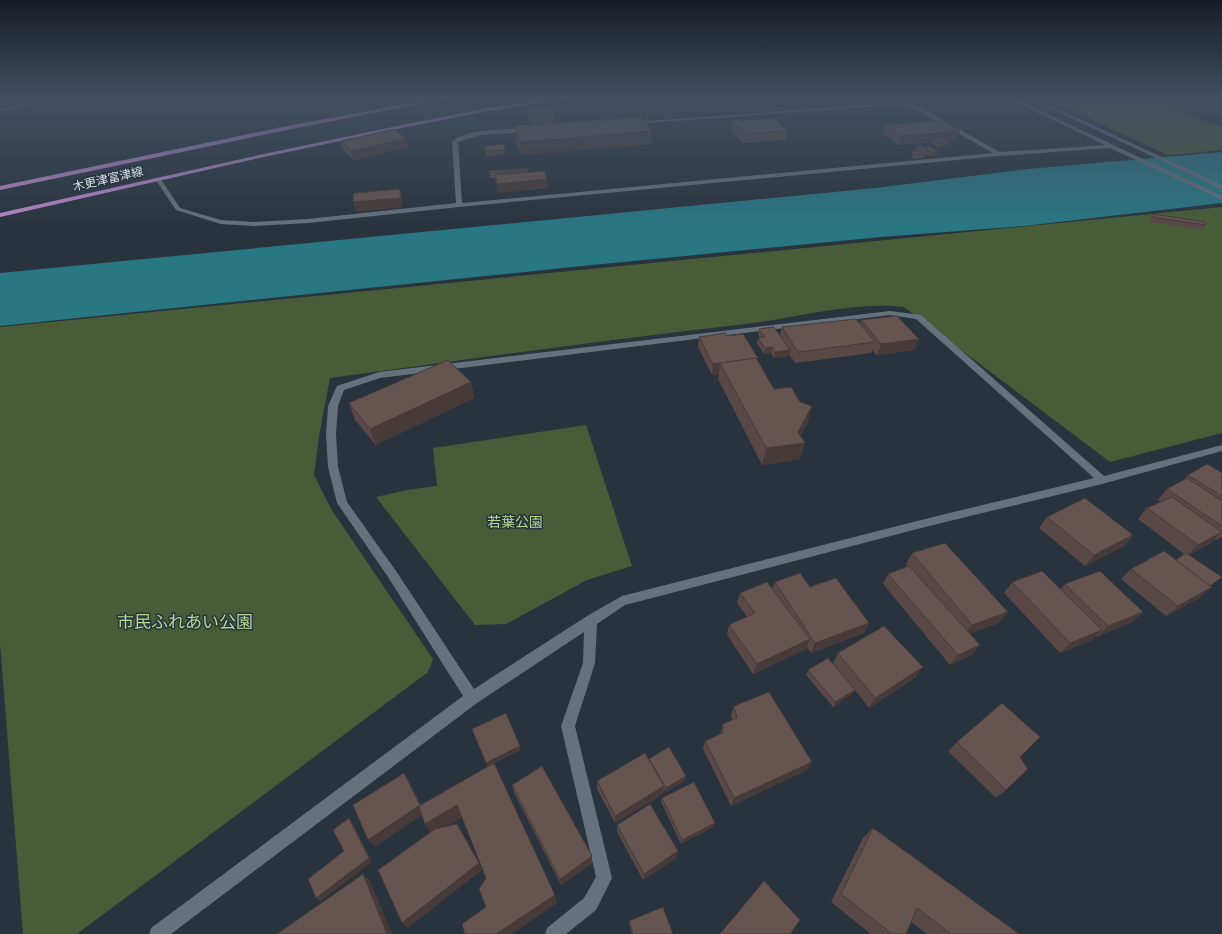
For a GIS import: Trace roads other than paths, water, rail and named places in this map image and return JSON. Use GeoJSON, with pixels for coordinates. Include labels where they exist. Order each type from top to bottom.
{"type":"FeatureCollection","features":[{"type":"Feature","properties":{"kind":"main road","name":"木更津富津線"},"geometry":{"type":"LineString","coordinates":[[0,188],[225,141]]}},
{"type":"Feature","properties":{"kind":"main road","name":"木更津富津線"},"geometry":{"type":"LineString","coordinates":[[0,215],[334,141]]}},
{"type":"Feature","properties":{"kind":"street"},"geometry":{"type":"LineString","coordinates":[[455,141],[459,205]]}},
{"type":"Feature","properties":{"kind":"street"},"geometry":{"type":"LineString","coordinates":[[975,141],[999,154]]}},
{"type":"Feature","properties":{"kind":"street"},"geometry":{"type":"LineString","coordinates":[[1100,141],[1222,198]]}},
{"type":"Feature","properties":{"kind":"street"},"geometry":{"type":"LineString","coordinates":[[1121,141],[1222,187]]}},
{"type":"Feature","properties":{"kind":"street"},"geometry":{"type":"LineString","coordinates":[[158,179],[178,209],[221,222],[254,224],[308,221],[459,205],[999,154],[1111,146]]}},
{"type":"Feature","properties":{"kind":"street"},"geometry":{"type":"LineString","coordinates":[[472,698],[392,574],[342,503],[334,467],[331,434],[333,406],[340,388],[379,374],[890,313],[918,317],[1102,480]]}},
{"type":"Feature","properties":{"kind":"street"},"geometry":{"type":"LineString","coordinates":[[157,934],[472,698],[622,601],[921,524],[1102,480],[1222,448]]}},
{"type":"Feature","properties":{"kind":"street"},"geometry":{"type":"LineString","coordinates":[[553,934],[590,904],[604,878],[568,726],[589,663],[592,620]]}},
{"type":"Feature","properties":{"kind":"water"},"geometry":{"type":"Polygon","coordinates":[[[1222,152],[1222,203],[1024,226],[881,237],[592,265],[0,326],[0,273],[875,188],[1028,169],[1222,152]]]}},
{"type":"Feature","properties":{"kind":"park label","name":"若葉公園"},"geometry":{"type":"Point","coordinates":[515,522]}},
{"type":"Feature","properties":{"kind":"park label","name":"市民ふれあい公園"},"geometry":{"type":"Point","coordinates":[185,622]}}]}
